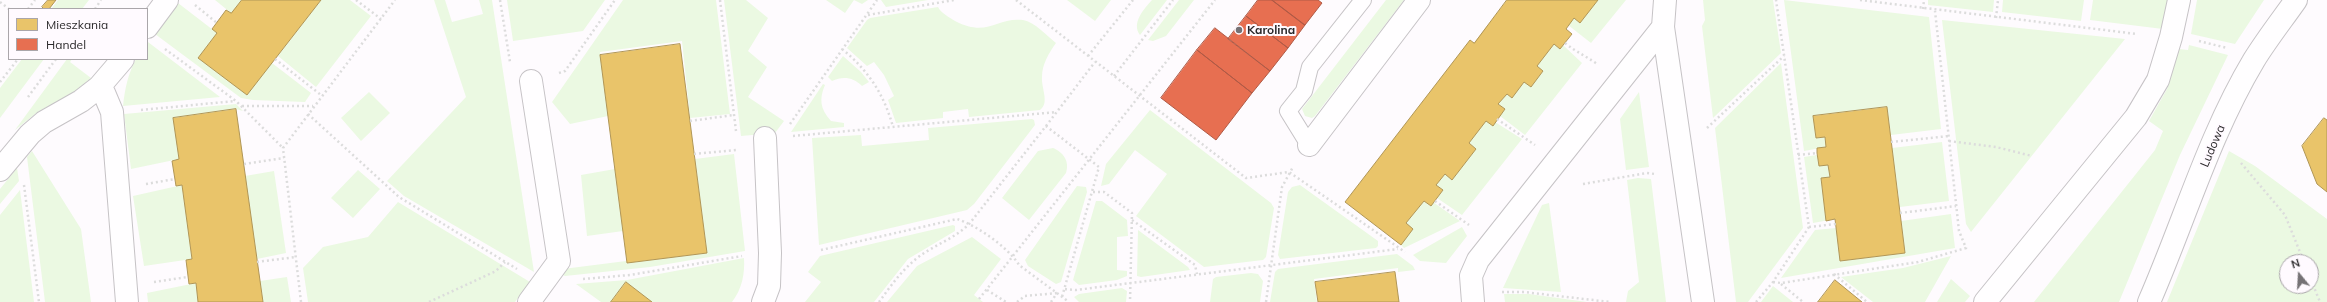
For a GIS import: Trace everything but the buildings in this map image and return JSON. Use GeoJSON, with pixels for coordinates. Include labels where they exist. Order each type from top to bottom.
{"type":"FeatureCollection","features":[{"type":"Feature","properties":{"kind":"street"},"geometry":{"type":"LineString","coordinates":[[148,26],[167,0]]}},
{"type":"Feature","properties":{"kind":"street"},"geometry":{"type":"LineString","coordinates":[[1309,145],[1419,0]]}},
{"type":"Feature","properties":{"kind":"street"},"geometry":{"type":"LineString","coordinates":[[1665,0],[1663,27],[1703,302]]}},
{"type":"Feature","properties":{"kind":"street"},"geometry":{"type":"LineString","coordinates":[[1985,302],[2136,117],[2158,80],[2171,37],[2179,0]]}},
{"type":"Feature","properties":{"kind":"street","name":"Ludowa"},"geometry":{"type":"LineString","coordinates":[[2149,302],[2211,151],[2238,90],[2255,60],[2296,0]]}},
{"type":"Feature","properties":{"kind":"street"},"geometry":{"type":"LineString","coordinates":[[1472,297],[1471,276],[1478,260],[1663,27]]}},
{"type":"Feature","properties":{"kind":"street"},"geometry":{"type":"LineString","coordinates":[[0,170],[35,130],[44,122],[81,101],[99,88],[122,60]]}},
{"type":"Feature","properties":{"kind":"street"},"geometry":{"type":"LineString","coordinates":[[529,302],[559,261],[531,80]]}},
{"type":"Feature","properties":{"kind":"street"},"geometry":{"type":"LineString","coordinates":[[99,88],[104,93],[112,112],[126,294]]}},
{"type":"Feature","properties":{"kind":"street"},"geometry":{"type":"LineString","coordinates":[[763,302],[769,286],[773,138]]}},
{"type":"Feature","properties":{"kind":"lane"},"geometry":{"type":"LineString","coordinates":[[1309,145],[1288,111],[1304,92],[1310,66],[1363,0]]}},
{"type":"Feature","properties":{"kind":"path"},"geometry":{"type":"LineString","coordinates":[[29,8],[35,0]]}},
{"type":"Feature","properties":{"kind":"path"},"geometry":{"type":"LineString","coordinates":[[96,8],[102,0]]}},
{"type":"Feature","properties":{"kind":"path"},"geometry":{"type":"LineString","coordinates":[[356,0],[381,19]]}},
{"type":"Feature","properties":{"kind":"path"},"geometry":{"type":"LineString","coordinates":[[283,148],[321,95],[395,0]]}},
{"type":"Feature","properties":{"kind":"path"},"geometry":{"type":"LineString","coordinates":[[500,0],[514,83],[565,71],[615,0]]}},
{"type":"Feature","properties":{"kind":"path"},"geometry":{"type":"LineString","coordinates":[[720,0],[738,141],[1057,112]]}},
{"type":"Feature","properties":{"kind":"path"},"geometry":{"type":"LineString","coordinates":[[773,138],[842,49],[877,0]]}},
{"type":"Feature","properties":{"kind":"path"},"geometry":{"type":"LineString","coordinates":[[867,15],[954,0]]}},
{"type":"Feature","properties":{"kind":"path"},"geometry":{"type":"LineString","coordinates":[[1016,0],[1246,178],[1289,172],[1398,249],[1405,252]]}},
{"type":"Feature","properties":{"kind":"path"},"geometry":{"type":"LineString","coordinates":[[1088,56],[1132,0]]}},
{"type":"Feature","properties":{"kind":"path"},"geometry":{"type":"LineString","coordinates":[[1114,76],[1173,0]]}},
{"type":"Feature","properties":{"kind":"path"},"geometry":{"type":"LineString","coordinates":[[979,299],[1215,0]]}},
{"type":"Feature","properties":{"kind":"path"},"geometry":{"type":"LineString","coordinates":[[1756,302],[1773,282],[1809,227],[1776,0]]}},
{"type":"Feature","properties":{"kind":"path"},"geometry":{"type":"LineString","coordinates":[[1860,0],[1935,11],[2137,34]]}},
{"type":"Feature","properties":{"kind":"path"},"geometry":{"type":"LineString","coordinates":[[1923,9],[1924,0]]}},
{"type":"Feature","properties":{"kind":"path"},"geometry":{"type":"LineString","coordinates":[[1996,18],[1998,0]]}},
{"type":"Feature","properties":{"kind":"path"},"geometry":{"type":"LineString","coordinates":[[0,2],[9,8]]}},
{"type":"Feature","properties":{"kind":"path"},"geometry":{"type":"LineString","coordinates":[[194,4],[217,23]]}},
{"type":"Feature","properties":{"kind":"path"},"geometry":{"type":"LineString","coordinates":[[1773,282],[1781,283],[1918,262],[1966,248],[1959,231],[1935,11]]}},
{"type":"Feature","properties":{"kind":"path"},"geometry":{"type":"LineString","coordinates":[[1565,43],[1579,55],[1588,58]]}},
{"type":"Feature","properties":{"kind":"path"},"geometry":{"type":"LineString","coordinates":[[2211,44],[2230,49]]}},
{"type":"Feature","properties":{"kind":"path"},"geometry":{"type":"LineString","coordinates":[[160,45],[242,106],[283,148],[301,302]]}},
{"type":"Feature","properties":{"kind":"path"},"geometry":{"type":"LineString","coordinates":[[842,49],[864,68],[873,80],[886,106],[892,127]]}},
{"type":"Feature","properties":{"kind":"path"},"geometry":{"type":"LineString","coordinates":[[1680,146],[1711,126],[1784,56]]}},
{"type":"Feature","properties":{"kind":"path"},"geometry":{"type":"LineString","coordinates":[[0,82],[17,60]]}},
{"type":"Feature","properties":{"kind":"path"},"geometry":{"type":"LineString","coordinates":[[275,60],[321,95]]}},
{"type":"Feature","properties":{"kind":"path"},"geometry":{"type":"LineString","coordinates":[[879,302],[903,271],[917,258],[962,232],[1096,62]]}},
{"type":"Feature","properties":{"kind":"path"},"geometry":{"type":"LineString","coordinates":[[112,112],[236,101]]}},
{"type":"Feature","properties":{"kind":"path"},"geometry":{"type":"LineString","coordinates":[[242,106],[313,106]]}},
{"type":"Feature","properties":{"kind":"path"},"geometry":{"type":"LineString","coordinates":[[308,114],[399,197],[505,262],[496,271],[429,302]]}},
{"type":"Feature","properties":{"kind":"path"},"geometry":{"type":"LineString","coordinates":[[690,121],[734,115]]}},
{"type":"Feature","properties":{"kind":"path"},"geometry":{"type":"LineString","coordinates":[[1498,119],[1526,139]]}},
{"type":"Feature","properties":{"kind":"path"},"geometry":{"type":"LineString","coordinates":[[1046,126],[1099,167],[1062,297]]}},
{"type":"Feature","properties":{"kind":"path"},"geometry":{"type":"LineString","coordinates":[[1892,142],[1949,136]]}},
{"type":"Feature","properties":{"kind":"path"},"geometry":{"type":"LineString","coordinates":[[1949,141],[1996,147],[2032,156]]}},
{"type":"Feature","properties":{"kind":"path"},"geometry":{"type":"LineString","coordinates":[[1266,302],[1282,186],[1289,172],[1309,145]]}},
{"type":"Feature","properties":{"kind":"path"},"geometry":{"type":"LineString","coordinates":[[694,154],[739,150]]}},
{"type":"Feature","properties":{"kind":"path"},"geometry":{"type":"LineString","coordinates":[[1798,155],[1817,153]]}},
{"type":"Feature","properties":{"kind":"path"},"geometry":{"type":"LineString","coordinates":[[244,164],[284,158]]}},
{"type":"Feature","properties":{"kind":"path"},"geometry":{"type":"LineString","coordinates":[[2241,163],[2285,215],[2301,254]]}},
{"type":"Feature","properties":{"kind":"path"},"geometry":{"type":"LineString","coordinates":[[1583,184],[1647,173],[1685,180]]}},
{"type":"Feature","properties":{"kind":"path"},"geometry":{"type":"LineString","coordinates":[[24,180],[39,302]]}},
{"type":"Feature","properties":{"kind":"path"},"geometry":{"type":"LineString","coordinates":[[1093,192],[1104,192],[1132,214],[1132,282],[1130,302]]}},
{"type":"Feature","properties":{"kind":"path"},"geometry":{"type":"LineString","coordinates":[[1435,201],[1464,220]]}},
{"type":"Feature","properties":{"kind":"path"},"geometry":{"type":"LineString","coordinates":[[1900,213],[1956,206]]}},
{"type":"Feature","properties":{"kind":"path"},"geometry":{"type":"LineString","coordinates":[[821,250],[957,219],[970,223],[1014,256],[1019,265],[1069,302]]}},
{"type":"Feature","properties":{"kind":"path"},"geometry":{"type":"LineString","coordinates":[[1132,220],[1195,265],[1197,274]]}},
{"type":"Feature","properties":{"kind":"path"},"geometry":{"type":"LineString","coordinates":[[1809,227],[1836,224]]}},
{"type":"Feature","properties":{"kind":"path"},"geometry":{"type":"LineString","coordinates":[[1065,289],[1076,290],[1398,249]]}},
{"type":"Feature","properties":{"kind":"path"},"geometry":{"type":"LineString","coordinates":[[579,279],[630,275],[744,255]]}},
{"type":"Feature","properties":{"kind":"path"},"geometry":{"type":"LineString","coordinates":[[257,262],[296,257]]}},
{"type":"Feature","properties":{"kind":"path"},"geometry":{"type":"LineString","coordinates":[[1834,274],[1867,302]]}},
{"type":"Feature","properties":{"kind":"path"},"geometry":{"type":"LineString","coordinates":[[126,294],[188,277]]}},
{"type":"Feature","properties":{"kind":"path"},"geometry":{"type":"LineString","coordinates":[[1781,283],[1803,302]]}},
{"type":"Feature","properties":{"kind":"path"},"geometry":{"type":"LineString","coordinates":[[987,290],[1006,302]]}},
{"type":"Feature","properties":{"kind":"path"},"geometry":{"type":"LineString","coordinates":[[1472,297],[1524,292],[1610,302]]}},
{"type":"Feature","properties":{"kind":"path"},"geometry":{"type":"LineString","coordinates":[[1017,302],[1025,296],[1057,293]]}},
{"type":"Feature","properties":{"kind":"path"},"geometry":{"type":"LineString","coordinates":[[1051,302],[1057,293]]}},
{"type":"Feature","properties":{"kind":"green space"},"geometry":{"type":"Polygon","coordinates":[[[58,0],[89,0],[83,8],[52,8],[58,0]]]}},
{"type":"Feature","properties":{"kind":"green space"},"geometry":{"type":"Polygon","coordinates":[[[215,0],[242,0],[231,13],[215,0]]]}},
{"type":"Feature","properties":{"kind":"green space"},"geometry":{"type":"Polygon","coordinates":[[[321,0],[350,0],[371,16],[316,87],[278,56],[321,0]]]}},
{"type":"Feature","properties":{"kind":"green space"},"geometry":{"type":"Polygon","coordinates":[[[434,0],[445,0],[452,22],[483,14],[479,0],[492,0],[534,272],[404,196],[387,181],[466,97],[434,0]]]}},
{"type":"Feature","properties":{"kind":"green space"},"geometry":{"type":"Polygon","coordinates":[[[507,0],[605,0],[583,31],[513,41],[507,0]]]}},
{"type":"Feature","properties":{"kind":"green space"},"geometry":{"type":"Polygon","coordinates":[[[623,0],[716,0],[730,114],[690,118],[682,41],[600,52],[608,116],[570,124],[552,102],[623,0]]]}},
{"type":"Feature","properties":{"kind":"green space"},"geometry":{"type":"Polygon","coordinates":[[[724,0],[746,0],[768,18],[748,51],[767,67],[748,97],[784,121],[775,133],[741,136],[724,0]]]}},
{"type":"Feature","properties":{"kind":"green space"},"geometry":{"type":"Polygon","coordinates":[[[826,0],[854,0],[845,13],[826,0]]]}},
{"type":"Feature","properties":{"kind":"green space"},"geometry":{"type":"Polygon","coordinates":[[[854,0],[868,0],[862,4],[854,0]]]}},
{"type":"Feature","properties":{"kind":"green space"},"geometry":{"type":"Polygon","coordinates":[[[881,0],[928,0],[886,7],[881,0]]]}},
{"type":"Feature","properties":{"kind":"green space"},"geometry":{"type":"Polygon","coordinates":[[[1067,0],[1111,0],[1095,21],[1067,0]]]}},
{"type":"Feature","properties":{"kind":"green space"},"geometry":{"type":"Polygon","coordinates":[[[1152,0],[1167,0],[1140,35],[1137,26],[1138,21],[1142,12],[1152,0]]]}},
{"type":"Feature","properties":{"kind":"green space"},"geometry":{"type":"Polygon","coordinates":[[[1179,0],[1194,0],[1166,36],[1153,41],[1148,40],[1179,0]]]}},
{"type":"Feature","properties":{"kind":"green space"},"geometry":{"type":"Polygon","coordinates":[[[1386,0],[1404,0],[1315,116],[1312,118],[1305,116],[1302,109],[1386,0]]]}},
{"type":"Feature","properties":{"kind":"green space"},"geometry":{"type":"Polygon","coordinates":[[[1598,0],[1626,0],[1591,43],[1568,25],[1574,18],[1580,23],[1598,0]]]}},
{"type":"Feature","properties":{"kind":"green space"},"geometry":{"type":"Polygon","coordinates":[[[1703,0],[1773,0],[1781,53],[1713,118],[1702,26],[1705,20],[1703,0]]]}},
{"type":"Feature","properties":{"kind":"green space"},"geometry":{"type":"Polygon","coordinates":[[[1784,0],[1929,17],[1941,129],[1891,135],[1887,107],[1813,116],[1816,138],[1825,137],[1826,147],[1804,151],[1784,0]]]}},
{"type":"Feature","properties":{"kind":"green space"},"geometry":{"type":"Polygon","coordinates":[[[1928,0],[1994,0],[1993,12],[1928,5],[1928,0]]]}},
{"type":"Feature","properties":{"kind":"green space"},"geometry":{"type":"Polygon","coordinates":[[[2003,0],[2084,0],[2081,21],[2002,12],[2003,0]]]}},
{"type":"Feature","properties":{"kind":"green space"},"geometry":{"type":"Polygon","coordinates":[[[2093,0],[2168,0],[2163,29],[2090,20],[2093,0]]]}},
{"type":"Feature","properties":{"kind":"green space"},"geometry":{"type":"Polygon","coordinates":[[[2197,0],[2264,0],[2235,44],[2191,34],[2197,0]]]}},
{"type":"Feature","properties":{"kind":"green space"},"geometry":{"type":"Polygon","coordinates":[[[178,3],[217,33],[198,58],[247,95],[272,63],[311,93],[305,102],[253,100],[241,98],[155,34],[178,3]]]}},
{"type":"Feature","properties":{"kind":"green space"},"geometry":{"type":"Polygon","coordinates":[[[938,7],[943,13],[955,21],[966,26],[976,28],[991,26],[1006,21],[1027,21],[1036,26],[1056,43],[1048,55],[1042,72],[1045,99],[1043,107],[1040,110],[969,117],[968,109],[943,112],[943,118],[896,123],[888,100],[894,96],[884,75],[874,62],[867,66],[847,48],[870,18],[938,7]]]}},
{"type":"Feature","properties":{"kind":"green space"},"geometry":{"type":"Polygon","coordinates":[[[1942,20],[2125,39],[1971,232],[1966,224],[1942,20]]]}},
{"type":"Feature","properties":{"kind":"green space"},"geometry":{"type":"Polygon","coordinates":[[[148,42],[220,97],[123,106],[131,70],[136,60],[148,60],[148,42]]]}},
{"type":"Feature","properties":{"kind":"green space"},"geometry":{"type":"Polygon","coordinates":[[[1554,44],[1560,49],[1563,45],[1582,63],[1525,135],[1500,116],[1505,109],[1498,104],[1507,94],[1512,98],[1524,82],[1531,87],[1543,71],[1537,66],[1554,44]]]}},
{"type":"Feature","properties":{"kind":"green space"},"geometry":{"type":"Polygon","coordinates":[[[2189,45],[2228,55],[2180,155],[2119,302],[2034,302],[2155,150],[2163,131],[2149,121],[2167,89],[2179,49],[2188,50],[2189,45]]]}},
{"type":"Feature","properties":{"kind":"green space"},"geometry":{"type":"Polygon","coordinates":[[[843,56],[861,72],[869,82],[862,86],[848,78],[840,78],[832,81],[828,77],[843,56]]]}},
{"type":"Feature","properties":{"kind":"green space"},"geometry":{"type":"Polygon","coordinates":[[[21,60],[43,60],[0,118],[0,88],[21,60]]]}},
{"type":"Feature","properties":{"kind":"green space"},"geometry":{"type":"Polygon","coordinates":[[[66,60],[71,60],[70,62],[91,78],[73,93],[39,111],[15,130],[66,60]]]}},
{"type":"Feature","properties":{"kind":"green space"},"geometry":{"type":"Polygon","coordinates":[[[1781,63],[1803,228],[1748,302],[1736,302],[1715,128],[1781,63]]]}},
{"type":"Feature","properties":{"kind":"green space"},"geometry":{"type":"Polygon","coordinates":[[[823,84],[825,85],[821,99],[827,117],[831,121],[844,123],[844,127],[791,132],[823,84]]]}},
{"type":"Feature","properties":{"kind":"green space"},"geometry":{"type":"Polygon","coordinates":[[[369,92],[390,113],[361,141],[341,118],[369,92]]]}},
{"type":"Feature","properties":{"kind":"green space"},"geometry":{"type":"Polygon","coordinates":[[[1639,92],[1649,167],[1626,170],[1620,119],[1639,92]]]}},
{"type":"Feature","properties":{"kind":"green space"},"geometry":{"type":"Polygon","coordinates":[[[236,104],[243,111],[236,109],[174,118],[179,159],[131,169],[124,114],[236,104]]]}},
{"type":"Feature","properties":{"kind":"green space"},"geometry":{"type":"Polygon","coordinates":[[[1150,110],[1271,203],[1274,208],[1266,257],[1263,260],[1204,267],[1136,216],[1167,174],[1135,150],[1109,184],[1101,186],[1106,164],[1150,110]]]}},
{"type":"Feature","properties":{"kind":"green space"},"geometry":{"type":"Polygon","coordinates":[[[1034,120],[1035,125],[974,204],[967,210],[819,245],[812,138],[861,135],[862,146],[929,140],[928,128],[1034,120]]]}},
{"type":"Feature","properties":{"kind":"green space"},"geometry":{"type":"Polygon","coordinates":[[[1486,121],[1495,122],[1522,139],[1462,215],[1437,198],[1443,190],[1436,185],[1445,174],[1452,180],[1476,149],[1469,143],[1486,121]]]}},
{"type":"Feature","properties":{"kind":"green space"},"geometry":{"type":"Polygon","coordinates":[[[1942,142],[1949,201],[1900,207],[1892,148],[1942,142]]]}},
{"type":"Feature","properties":{"kind":"green space"},"geometry":{"type":"Polygon","coordinates":[[[1053,148],[1060,152],[1065,158],[1067,165],[1066,173],[1029,220],[1002,198],[1038,151],[1053,148]]]}},
{"type":"Feature","properties":{"kind":"green space"},"geometry":{"type":"Polygon","coordinates":[[[32,151],[81,229],[91,302],[45,302],[27,157],[32,151]]]}},
{"type":"Feature","properties":{"kind":"green space"},"geometry":{"type":"Polygon","coordinates":[[[2229,151],[2255,166],[2327,219],[2327,302],[2167,302],[2229,151]]]}},
{"type":"Feature","properties":{"kind":"green space"},"geometry":{"type":"Polygon","coordinates":[[[734,154],[745,251],[650,267],[565,276],[561,274],[563,269],[707,253],[695,159],[734,154]]]}},
{"type":"Feature","properties":{"kind":"green space"},"geometry":{"type":"Polygon","coordinates":[[[1817,155],[1819,165],[1828,165],[1830,177],[1821,179],[1826,220],[1835,219],[1813,223],[1804,157],[1817,155]]]}},
{"type":"Feature","properties":{"kind":"green space"},"geometry":{"type":"Polygon","coordinates":[[[17,168],[19,181],[0,204],[0,189],[17,168]]]}},
{"type":"Feature","properties":{"kind":"green space"},"geometry":{"type":"Polygon","coordinates":[[[615,169],[623,231],[587,236],[581,175],[615,169]]]}},
{"type":"Feature","properties":{"kind":"green space"},"geometry":{"type":"Polygon","coordinates":[[[358,170],[380,189],[353,218],[331,198],[358,170]]]}},
{"type":"Feature","properties":{"kind":"green space"},"geometry":{"type":"Polygon","coordinates":[[[274,171],[286,253],[257,259],[245,176],[274,171]]]}},
{"type":"Feature","properties":{"kind":"green space"},"geometry":{"type":"Polygon","coordinates":[[[1638,178],[1651,179],[1666,302],[1626,302],[1628,291],[1639,282],[1627,180],[1638,178]]]}},
{"type":"Feature","properties":{"kind":"green space"},"geometry":{"type":"Polygon","coordinates":[[[182,185],[192,259],[144,266],[133,196],[182,185]]]}},
{"type":"Feature","properties":{"kind":"green space"},"geometry":{"type":"Polygon","coordinates":[[[1300,185],[1378,241],[1378,246],[1376,248],[1280,259],[1278,255],[1288,192],[1292,187],[1300,185]]]}},
{"type":"Feature","properties":{"kind":"green space"},"geometry":{"type":"Polygon","coordinates":[[[1077,186],[1086,187],[1087,192],[1061,282],[1056,284],[1028,266],[1025,260],[1077,186]]]}},
{"type":"Feature","properties":{"kind":"green space"},"geometry":{"type":"Polygon","coordinates":[[[20,190],[34,302],[0,302],[0,215],[20,190]]]}},
{"type":"Feature","properties":{"kind":"green space"},"geometry":{"type":"Polygon","coordinates":[[[1096,201],[1102,201],[1127,220],[1128,236],[1117,237],[1117,270],[1127,271],[1127,276],[1117,280],[1079,285],[1073,280],[1096,201]]]}},
{"type":"Feature","properties":{"kind":"green space"},"geometry":{"type":"Polygon","coordinates":[[[1424,201],[1430,206],[1433,202],[1460,221],[1404,248],[1401,245],[1406,223],[1424,201]]]}},
{"type":"Feature","properties":{"kind":"green space"},"geometry":{"type":"Polygon","coordinates":[[[398,202],[530,282],[515,302],[308,302],[303,268],[323,247],[368,237],[398,202]]]}},
{"type":"Feature","properties":{"kind":"green space"},"geometry":{"type":"Polygon","coordinates":[[[1549,203],[1561,292],[1503,288],[1542,205],[1549,203]]]}},
{"type":"Feature","properties":{"kind":"green space"},"geometry":{"type":"Polygon","coordinates":[[[1951,214],[1955,248],[1781,278],[1815,230],[1836,228],[1841,261],[1905,253],[1901,221],[1951,214]]]}},
{"type":"Feature","properties":{"kind":"green space"},"geometry":{"type":"Polygon","coordinates":[[[953,225],[955,226],[955,231],[908,259],[874,302],[805,302],[821,282],[808,272],[820,256],[953,225]]]}},
{"type":"Feature","properties":{"kind":"green space"},"geometry":{"type":"Polygon","coordinates":[[[1462,227],[1467,236],[1446,263],[1420,261],[1413,255],[1462,227]]]}},
{"type":"Feature","properties":{"kind":"green space"},"geometry":{"type":"Polygon","coordinates":[[[1138,230],[1190,270],[1141,277],[1137,276],[1138,230]]]}},
{"type":"Feature","properties":{"kind":"green space"},"geometry":{"type":"Polygon","coordinates":[[[972,237],[1001,259],[974,295],[983,302],[887,302],[917,266],[972,237]]]}},
{"type":"Feature","properties":{"kind":"green space"},"geometry":{"type":"Polygon","coordinates":[[[1397,254],[1413,266],[1415,270],[1398,272],[1398,268],[1314,279],[1317,302],[1270,302],[1275,272],[1278,269],[1397,254]]]}},
{"type":"Feature","properties":{"kind":"green space"},"geometry":{"type":"Polygon","coordinates":[[[1951,256],[1925,302],[1873,302],[1841,277],[1903,268],[1951,256]]]}},
{"type":"Feature","properties":{"kind":"green space"},"geometry":{"type":"Polygon","coordinates":[[[744,258],[742,281],[732,302],[652,302],[626,282],[611,302],[601,302],[576,284],[627,280],[744,258]]]}},
{"type":"Feature","properties":{"kind":"green space"},"geometry":{"type":"Polygon","coordinates":[[[1251,273],[1258,274],[1263,281],[1260,302],[1210,302],[1213,279],[1216,277],[1251,273]]]}},
{"type":"Feature","properties":{"kind":"green space"},"geometry":{"type":"Polygon","coordinates":[[[287,277],[291,302],[263,302],[260,281],[287,277]]]}},
{"type":"Feature","properties":{"kind":"green space"},"geometry":{"type":"Polygon","coordinates":[[[1951,279],[1970,296],[1965,302],[1937,302],[1951,279]]]}},
{"type":"Feature","properties":{"kind":"green space"},"geometry":{"type":"Polygon","coordinates":[[[196,283],[198,302],[148,302],[147,293],[196,283]]]}},
{"type":"Feature","properties":{"kind":"green space"},"geometry":{"type":"Polygon","coordinates":[[[1773,286],[1793,302],[1761,302],[1773,286]]]}},
{"type":"Feature","properties":{"kind":"green space"},"geometry":{"type":"Polygon","coordinates":[[[1122,288],[1127,291],[1126,302],[1079,302],[1074,297],[1079,294],[1122,288]]]}},
{"type":"Feature","properties":{"kind":"green space"},"geometry":{"type":"Polygon","coordinates":[[[1504,294],[1529,294],[1587,302],[1505,302],[1504,294]]]}},
{"type":"Feature","properties":{"kind":"place","name":"Karolina"},"geometry":{"type":"Point","coordinates":[1239,30]}}]}
